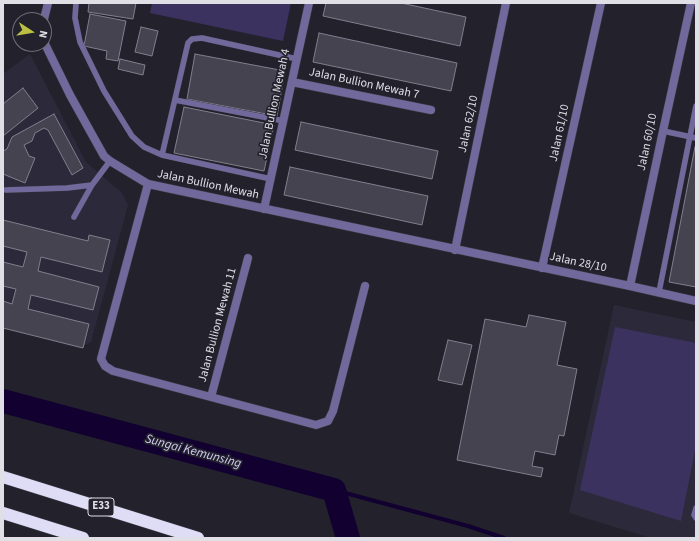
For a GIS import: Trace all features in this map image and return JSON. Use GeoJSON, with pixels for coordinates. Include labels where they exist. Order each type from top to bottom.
{"type":"FeatureCollection","features":[{"type":"Feature","properties":{"kind":"highway","name":"E33"},"geometry":{"type":"LineString","coordinates":[[3,477],[198,538]]}},
{"type":"Feature","properties":{"kind":"highway"},"geometry":{"type":"LineString","coordinates":[[3,513],[83,538]]}},
{"type":"Feature","properties":{"kind":"street","name":"Jalan Bullion Mewah"},"geometry":{"type":"LineString","coordinates":[[48,3],[44,19],[45,44],[70,95],[96,142],[104,156],[110,161],[148,184],[455,250]]}},
{"type":"Feature","properties":{"kind":"street","name":"Jalan Bullion Mewah 4"},"geometry":{"type":"LineString","coordinates":[[264,209],[309,3]]}},
{"type":"Feature","properties":{"kind":"street","name":"Jalan 62/10"},"geometry":{"type":"LineString","coordinates":[[455,250],[506,3]]}},
{"type":"Feature","properties":{"kind":"street","name":"Jalan 61/10"},"geometry":{"type":"LineString","coordinates":[[542,268],[601,3]]}},
{"type":"Feature","properties":{"kind":"street","name":"Jalan 60/10"},"geometry":{"type":"LineString","coordinates":[[630,286],[691,3]]}},
{"type":"Feature","properties":{"kind":"street","name":"Jalan Bullion Mewah 7"},"geometry":{"type":"LineString","coordinates":[[292,82],[431,110]]}},
{"type":"Feature","properties":{"kind":"street"},"geometry":{"type":"LineString","coordinates":[[148,184],[101,359],[105,366],[113,371],[316,425],[328,421],[333,411],[365,286]]}},
{"type":"Feature","properties":{"kind":"street","name":"Jalan 28/10"},"geometry":{"type":"LineString","coordinates":[[455,250],[696,301]]}},
{"type":"Feature","properties":{"kind":"street","name":"Jalan Bullion Mewah 11"},"geometry":{"type":"LineString","coordinates":[[211,397],[248,258]]}},
{"type":"Feature","properties":{"kind":"lane"},"geometry":{"type":"LineString","coordinates":[[76,3],[75,18],[80,42],[104,91],[132,136],[144,147],[162,155],[271,179]]}},
{"type":"Feature","properties":{"kind":"lane"},"geometry":{"type":"LineString","coordinates":[[162,155],[188,43],[192,38],[202,38],[297,59]]}},
{"type":"Feature","properties":{"kind":"lane"},"geometry":{"type":"LineString","coordinates":[[175,100],[284,121]]}},
{"type":"Feature","properties":{"kind":"lane"},"geometry":{"type":"LineString","coordinates":[[659,292],[693,137],[696,106]]}},
{"type":"Feature","properties":{"kind":"lane"},"geometry":{"type":"LineString","coordinates":[[663,131],[693,137]]}},
{"type":"Feature","properties":{"kind":"lane"},"geometry":{"type":"LineString","coordinates":[[74,217],[92,185],[110,161]]}},
{"type":"Feature","properties":{"kind":"lane"},"geometry":{"type":"LineString","coordinates":[[6,190],[67,188],[92,185]]}},
{"type":"Feature","properties":{"kind":"lane"},"geometry":{"type":"LineString","coordinates":[[696,508],[694,515],[696,518]]}},
{"type":"Feature","properties":{"kind":"shaded area"},"geometry":{"type":"Polygon","coordinates":[[[152,3],[291,3],[283,41],[150,13],[152,3]]]}},
{"type":"Feature","properties":{"kind":"shaded area"},"geometry":{"type":"Polygon","coordinates":[[[30,54],[86,162],[122,193],[128,205],[91,342],[80,348],[3,327],[3,74],[30,54]]]}},
{"type":"Feature","properties":{"kind":"shaded area"},"geometry":{"type":"Polygon","coordinates":[[[614,305],[696,322],[696,538],[651,538],[569,513],[614,305]]]}},
{"type":"Feature","properties":{"kind":"shaded area"},"geometry":{"type":"Polygon","coordinates":[[[615,327],[696,343],[696,445],[681,521],[580,490],[615,327]]]}},
{"type":"Feature","properties":{"kind":"building"},"geometry":{"type":"Polygon","coordinates":[[[89,3],[136,3],[133,19],[88,12],[89,3]]]}},
{"type":"Feature","properties":{"kind":"building"},"geometry":{"type":"Polygon","coordinates":[[[326,3],[401,3],[466,17],[460,46],[323,16],[326,3]]]}},
{"type":"Feature","properties":{"kind":"building"},"geometry":{"type":"Polygon","coordinates":[[[90,14],[126,21],[118,61],[106,59],[107,51],[84,46],[90,14]]]}},
{"type":"Feature","properties":{"kind":"building"},"geometry":{"type":"Polygon","coordinates":[[[141,27],[158,31],[152,56],[135,52],[141,27]]]}},
{"type":"Feature","properties":{"kind":"building"},"geometry":{"type":"Polygon","coordinates":[[[319,33],[457,63],[451,91],[313,62],[319,33]]]}},
{"type":"Feature","properties":{"kind":"building"},"geometry":{"type":"Polygon","coordinates":[[[195,54],[285,71],[277,116],[187,99],[195,54]]]}},
{"type":"Feature","properties":{"kind":"building"},"geometry":{"type":"Polygon","coordinates":[[[120,59],[145,65],[143,75],[118,69],[120,59]]]}},
{"type":"Feature","properties":{"kind":"building"},"geometry":{"type":"Polygon","coordinates":[[[23,88],[38,108],[3,136],[3,104],[23,88]]]}},
{"type":"Feature","properties":{"kind":"building"},"geometry":{"type":"Polygon","coordinates":[[[184,107],[274,125],[264,171],[174,153],[184,107]]]}},
{"type":"Feature","properties":{"kind":"building"},"geometry":{"type":"Polygon","coordinates":[[[54,114],[83,168],[72,175],[48,130],[44,128],[35,133],[32,141],[24,145],[29,156],[35,158],[25,183],[3,174],[3,151],[7,149],[12,137],[54,114]]]}},
{"type":"Feature","properties":{"kind":"building"},"geometry":{"type":"Polygon","coordinates":[[[301,122],[438,151],[432,179],[295,150],[301,122]]]}},
{"type":"Feature","properties":{"kind":"building"},"geometry":{"type":"Polygon","coordinates":[[[696,147],[696,287],[669,282],[696,147]]]}},
{"type":"Feature","properties":{"kind":"building"},"geometry":{"type":"Polygon","coordinates":[[[290,167],[428,196],[422,225],[284,195],[290,167]]]}},
{"type":"Feature","properties":{"kind":"building"},"geometry":{"type":"Polygon","coordinates":[[[3,220],[88,241],[89,235],[110,240],[102,272],[41,257],[38,271],[99,287],[93,310],[31,295],[28,309],[89,324],[83,348],[3,328],[3,301],[12,304],[16,289],[3,286],[3,262],[23,267],[27,252],[3,246],[3,220]]]}},
{"type":"Feature","properties":{"kind":"building"},"geometry":{"type":"Polygon","coordinates":[[[529,315],[566,322],[557,365],[577,369],[564,436],[559,435],[555,455],[535,451],[532,466],[543,468],[541,477],[457,460],[485,319],[526,327],[529,315]]]}},
{"type":"Feature","properties":{"kind":"building"},"geometry":{"type":"Polygon","coordinates":[[[448,340],[472,345],[462,385],[438,380],[448,340]]]}},
{"type":"Feature","properties":{"kind":"waterway","name":"Sungai Kemunsing"},"geometry":{"type":"LineString","coordinates":[[3,401],[334,490],[348,538]]}},
{"type":"Feature","properties":{"kind":"waterway"},"geometry":{"type":"LineString","coordinates":[[334,490],[468,526],[504,538]]}}]}
